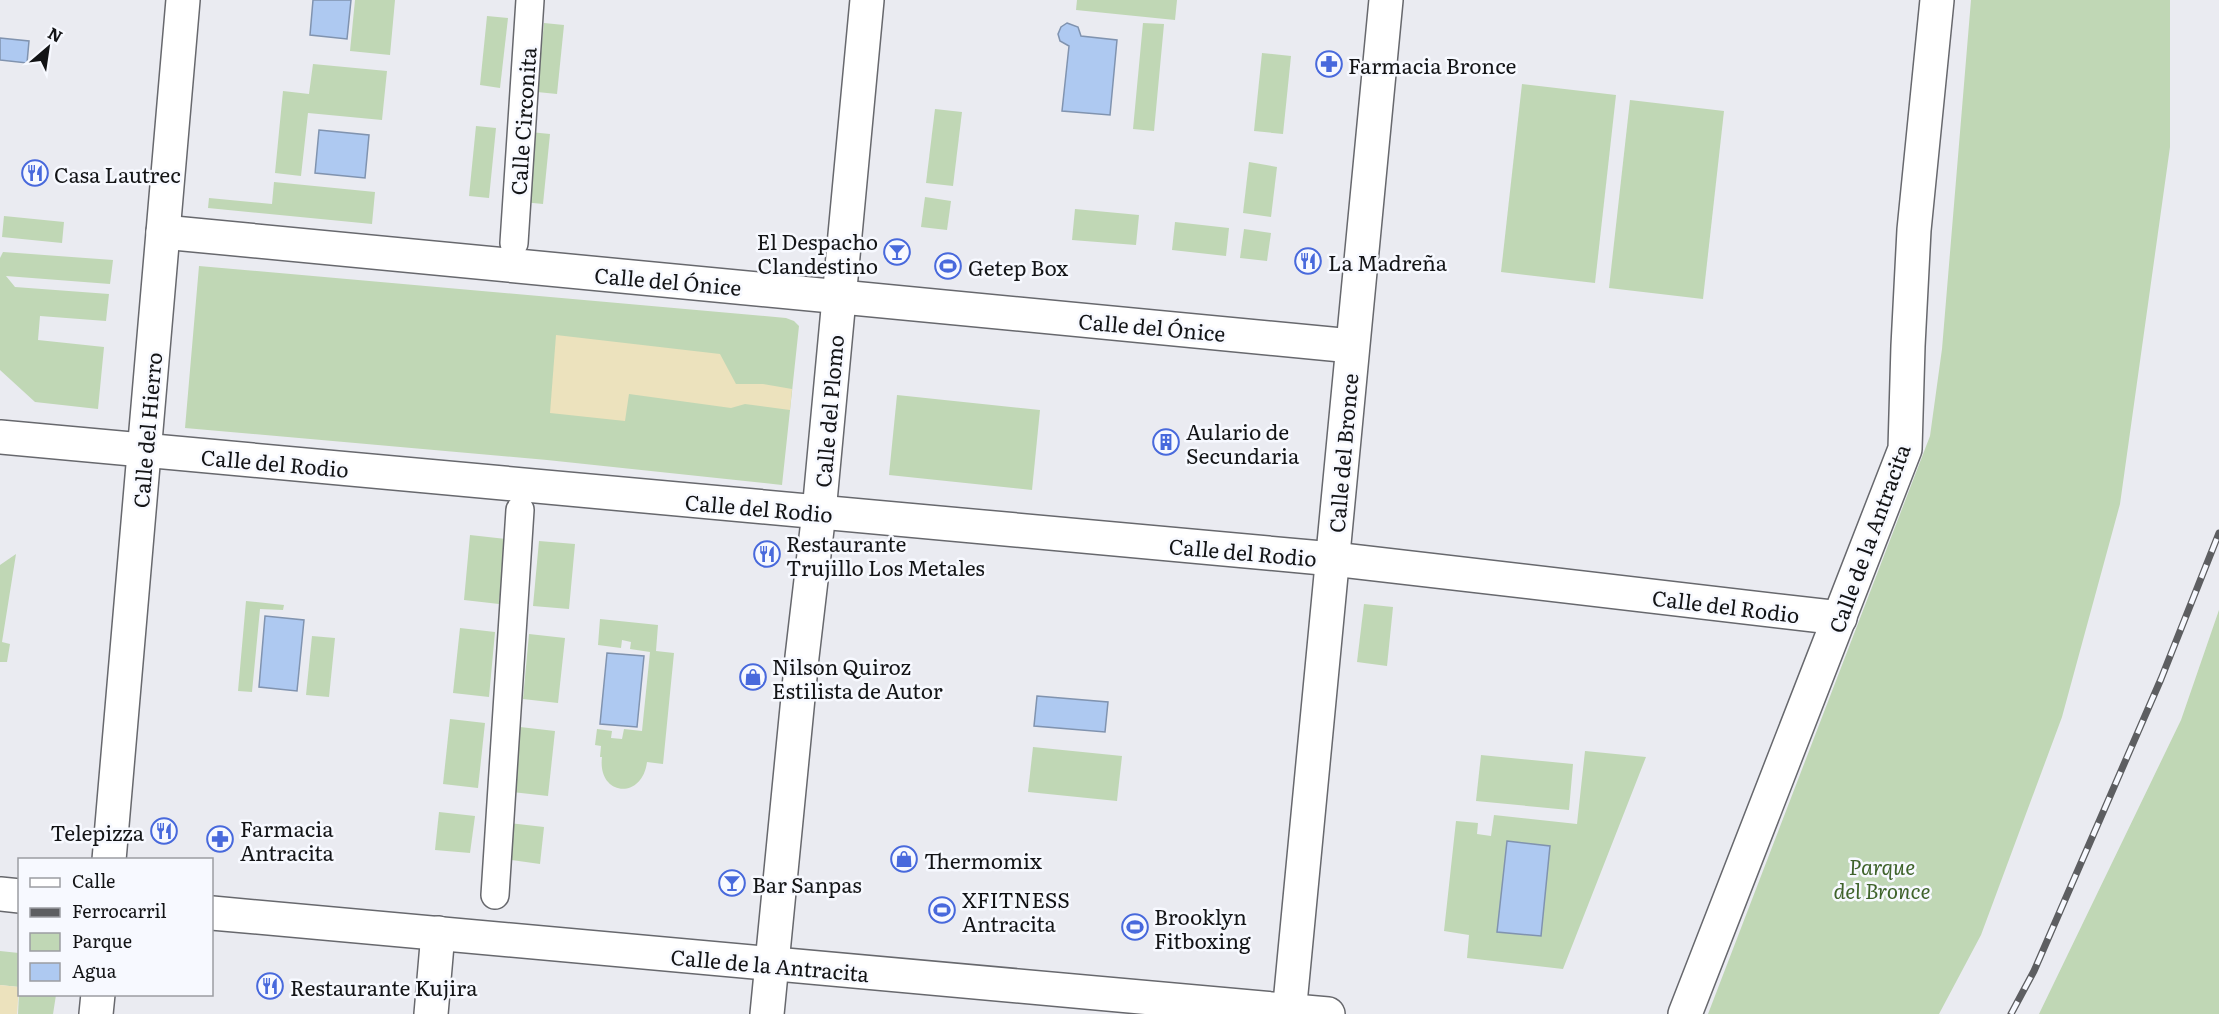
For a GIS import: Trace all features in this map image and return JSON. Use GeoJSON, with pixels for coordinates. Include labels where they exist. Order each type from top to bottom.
{"type":"FeatureCollection","features":[{"type":"Feature","properties":{"kind":"street","name":"Calle del Hierro"},"geometry":{"type":"LineString","coordinates":[[109,858],[183,0]]}},
{"type":"Feature","properties":{"kind":"street","name":"Calle Circonita"},"geometry":{"type":"LineString","coordinates":[[514,243],[530,0]]}},
{"type":"Feature","properties":{"kind":"street","name":"Calle del Plomo"},"geometry":{"type":"LineString","coordinates":[[767,1014],[802,657],[819,512],[867,0]]}},
{"type":"Feature","properties":{"kind":"street","name":"Calle del Bronce"},"geometry":{"type":"LineString","coordinates":[[1290,1013],[1386,0]]}},
{"type":"Feature","properties":{"kind":"street","name":"Calle de la Antracita"},"geometry":{"type":"LineString","coordinates":[[1685,1014],[1905,449],[1914,230],[1937,0]]}},
{"type":"Feature","properties":{"kind":"street","name":"Calle del Ónice"},"geometry":{"type":"LineString","coordinates":[[163,232],[1352,346]]}},
{"type":"Feature","properties":{"kind":"street","name":"Calle del Rodio"},"geometry":{"type":"LineString","coordinates":[[0,437],[1333,559],[1840,618]]}},
{"type":"Feature","properties":{"kind":"street"},"geometry":{"type":"LineString","coordinates":[[495,895],[519,510]]}},
{"type":"Feature","properties":{"kind":"street"},"geometry":{"type":"LineString","coordinates":[[0,894],[18,896]]}},
{"type":"Feature","properties":{"kind":"street","name":"Calle de la Antracita"},"geometry":{"type":"LineString","coordinates":[[213,913],[1290,1013],[1328,1014]]}},
{"type":"Feature","properties":{"kind":"street"},"geometry":{"type":"LineString","coordinates":[[431,1014],[438,933]]}},
{"type":"Feature","properties":{"kind":"street"},"geometry":{"type":"LineString","coordinates":[[96,1014],[98,996]]}},
{"type":"Feature","properties":{"kind":"green space"},"geometry":{"type":"Polygon","coordinates":[[[355,0],[395,0],[390,55],[350,51],[355,0]]]}},
{"type":"Feature","properties":{"kind":"green space"},"geometry":{"type":"Polygon","coordinates":[[[1077,0],[1177,0],[1175,20],[1076,10],[1077,0]]]}},
{"type":"Feature","properties":{"kind":"green space","name":"Parque del Bronce"},"geometry":{"type":"Polygon","coordinates":[[[1971,0],[2170,0],[2170,147],[2120,504],[2062,717],[1981,935],[1939,1014],[1708,1014],[1930,436],[1942,349],[1971,0]]]}},
{"type":"Feature","properties":{"kind":"green space"},"geometry":{"type":"Polygon","coordinates":[[[487,16],[508,18],[500,88],[480,85],[487,16]]]}},
{"type":"Feature","properties":{"kind":"green space"},"geometry":{"type":"Polygon","coordinates":[[[544,23],[564,25],[557,94],[537,92],[544,23]]]}},
{"type":"Feature","properties":{"kind":"green space"},"geometry":{"type":"Polygon","coordinates":[[[1143,23],[1164,24],[1154,131],[1133,129],[1143,23]]]}},
{"type":"Feature","properties":{"kind":"green space"},"geometry":{"type":"Polygon","coordinates":[[[1262,53],[1291,56],[1283,134],[1254,131],[1262,53]]]}},
{"type":"Feature","properties":{"kind":"green space"},"geometry":{"type":"Polygon","coordinates":[[[313,64],[387,71],[382,120],[308,113],[301,176],[275,173],[283,91],[309,94],[313,64]]]}},
{"type":"Feature","properties":{"kind":"green space"},"geometry":{"type":"Polygon","coordinates":[[[1522,84],[1616,95],[1595,283],[1501,272],[1522,84]]]}},
{"type":"Feature","properties":{"kind":"green space"},"geometry":{"type":"Polygon","coordinates":[[[1630,100],[1724,111],[1703,299],[1609,288],[1630,100]]]}},
{"type":"Feature","properties":{"kind":"green space"},"geometry":{"type":"Polygon","coordinates":[[[935,109],[962,112],[953,186],[926,183],[935,109]]]}},
{"type":"Feature","properties":{"kind":"green space"},"geometry":{"type":"Polygon","coordinates":[[[476,126],[496,128],[489,198],[469,196],[476,126]]]}},
{"type":"Feature","properties":{"kind":"green space"},"geometry":{"type":"Polygon","coordinates":[[[530,132],[550,134],[543,204],[523,202],[530,132]]]}},
{"type":"Feature","properties":{"kind":"green space"},"geometry":{"type":"Polygon","coordinates":[[[1249,162],[1277,167],[1271,217],[1243,213],[1249,162]]]}},
{"type":"Feature","properties":{"kind":"green space"},"geometry":{"type":"Polygon","coordinates":[[[274,182],[375,192],[372,224],[208,208],[209,198],[272,204],[274,182]]]}},
{"type":"Feature","properties":{"kind":"green space"},"geometry":{"type":"Polygon","coordinates":[[[925,197],[951,201],[947,230],[921,227],[925,197]]]}},
{"type":"Feature","properties":{"kind":"green space"},"geometry":{"type":"Polygon","coordinates":[[[1075,209],[1139,215],[1136,245],[1072,240],[1075,209]]]}},
{"type":"Feature","properties":{"kind":"green space"},"geometry":{"type":"Polygon","coordinates":[[[4,216],[64,222],[62,243],[2,237],[4,216]]]}},
{"type":"Feature","properties":{"kind":"green space"},"geometry":{"type":"Polygon","coordinates":[[[1175,222],[1229,228],[1226,256],[1172,250],[1175,222]]]}},
{"type":"Feature","properties":{"kind":"green space"},"geometry":{"type":"Polygon","coordinates":[[[1244,229],[1271,233],[1267,261],[1240,258],[1244,229]]]}},
{"type":"Feature","properties":{"kind":"green space"},"geometry":{"type":"Polygon","coordinates":[[[3,252],[113,260],[110,284],[6,276],[15,287],[109,294],[106,321],[40,316],[38,340],[104,347],[98,409],[35,402],[0,370],[0,258],[3,252]]]}},
{"type":"Feature","properties":{"kind":"green space"},"geometry":{"type":"Polygon","coordinates":[[[199,266],[786,318],[794,321],[799,326],[782,485],[547,460],[185,428],[199,266]]]}},
{"type":"Feature","properties":{"kind":"green space"},"geometry":{"type":"Polygon","coordinates":[[[897,395],[1040,410],[1032,490],[889,475],[897,395]]]}},
{"type":"Feature","properties":{"kind":"green space"},"geometry":{"type":"Polygon","coordinates":[[[470,535],[506,539],[499,604],[464,600],[470,535]]]}},
{"type":"Feature","properties":{"kind":"green space"},"geometry":{"type":"Polygon","coordinates":[[[539,541],[575,544],[569,609],[533,606],[539,541]]]}},
{"type":"Feature","properties":{"kind":"green space"},"geometry":{"type":"Polygon","coordinates":[[[16,554],[2,642],[10,644],[7,662],[0,662],[0,565],[16,554]]]}},
{"type":"Feature","properties":{"kind":"green space"},"geometry":{"type":"Polygon","coordinates":[[[246,601],[284,605],[283,610],[260,609],[252,692],[238,691],[246,601]]]}},
{"type":"Feature","properties":{"kind":"green space"},"geometry":{"type":"Polygon","coordinates":[[[1364,604],[1393,607],[1387,666],[1357,662],[1364,604]]]}},
{"type":"Feature","properties":{"kind":"green space"},"geometry":{"type":"Polygon","coordinates":[[[2219,610],[2219,1014],[2039,1014],[2181,720],[2219,610]]]}},
{"type":"Feature","properties":{"kind":"green space"},"geometry":{"type":"Polygon","coordinates":[[[600,619],[658,625],[656,651],[674,653],[663,764],[647,762],[643,775],[629,788],[621,789],[606,780],[602,770],[602,757],[600,757],[601,746],[595,745],[597,729],[612,731],[611,738],[622,739],[624,729],[642,731],[650,652],[630,649],[631,642],[622,640],[621,648],[598,645],[600,619]]]}},
{"type":"Feature","properties":{"kind":"green space"},"geometry":{"type":"Polygon","coordinates":[[[460,628],[495,632],[489,697],[453,693],[460,628]]]}},
{"type":"Feature","properties":{"kind":"green space"},"geometry":{"type":"Polygon","coordinates":[[[529,634],[565,638],[558,703],[523,699],[529,634]]]}},
{"type":"Feature","properties":{"kind":"green space"},"geometry":{"type":"Polygon","coordinates":[[[312,636],[335,638],[329,697],[306,695],[312,636]]]}},
{"type":"Feature","properties":{"kind":"green space"},"geometry":{"type":"Polygon","coordinates":[[[450,719],[485,723],[478,788],[443,784],[450,719]]]}},
{"type":"Feature","properties":{"kind":"green space"},"geometry":{"type":"Polygon","coordinates":[[[520,727],[555,731],[548,796],[512,792],[520,727]]]}},
{"type":"Feature","properties":{"kind":"green space"},"geometry":{"type":"Polygon","coordinates":[[[1033,747],[1122,756],[1117,801],[1028,792],[1033,747]]]}},
{"type":"Feature","properties":{"kind":"green space"},"geometry":{"type":"Polygon","coordinates":[[[1585,751],[1646,757],[1563,969],[1467,958],[1469,935],[1444,931],[1456,821],[1478,823],[1477,834],[1491,836],[1494,815],[1577,824],[1585,751]]]}},
{"type":"Feature","properties":{"kind":"green space"},"geometry":{"type":"Polygon","coordinates":[[[1481,755],[1573,764],[1569,810],[1476,801],[1481,755]]]}},
{"type":"Feature","properties":{"kind":"green space"},"geometry":{"type":"Polygon","coordinates":[[[439,812],[475,816],[470,853],[435,850],[439,812]]]}},
{"type":"Feature","properties":{"kind":"green space"},"geometry":{"type":"Polygon","coordinates":[[[509,823],[544,827],[540,864],[505,859],[509,823]]]}},
{"type":"Feature","properties":{"kind":"green space"},"geometry":{"type":"Polygon","coordinates":[[[0,951],[18,953],[18,987],[0,985],[0,951]]]}},
{"type":"Feature","properties":{"kind":"green space"},"geometry":{"type":"Polygon","coordinates":[[[19,996],[56,996],[53,1014],[18,1014],[19,996]]]}},
{"type":"Feature","properties":{"kind":"sand"},"geometry":{"type":"Polygon","coordinates":[[[556,335],[720,354],[736,384],[763,384],[792,389],[790,410],[745,404],[731,408],[629,394],[625,421],[550,413],[556,335]]]}},
{"type":"Feature","properties":{"kind":"sand"},"geometry":{"type":"Polygon","coordinates":[[[0,985],[18,987],[17,1014],[0,1014],[0,985]]]}},
{"type":"Feature","properties":{"kind":"water"},"geometry":{"type":"Polygon","coordinates":[[[313,0],[351,0],[347,39],[310,35],[313,0]]]}},
{"type":"Feature","properties":{"kind":"water"},"geometry":{"type":"Polygon","coordinates":[[[1067,23],[1078,27],[1081,36],[1117,40],[1110,115],[1062,111],[1069,46],[1060,41],[1058,34],[1061,27],[1067,23]]]}},
{"type":"Feature","properties":{"kind":"water"},"geometry":{"type":"Polygon","coordinates":[[[0,38],[29,41],[27,63],[0,60],[0,38]]]}},
{"type":"Feature","properties":{"kind":"water"},"geometry":{"type":"Polygon","coordinates":[[[319,130],[369,135],[365,178],[315,173],[319,130]]]}},
{"type":"Feature","properties":{"kind":"water"},"geometry":{"type":"Polygon","coordinates":[[[265,616],[304,620],[297,691],[259,687],[265,616]]]}},
{"type":"Feature","properties":{"kind":"water"},"geometry":{"type":"Polygon","coordinates":[[[607,653],[644,656],[637,727],[600,724],[607,653]]]}},
{"type":"Feature","properties":{"kind":"water"},"geometry":{"type":"Polygon","coordinates":[[[1037,696],[1108,702],[1105,732],[1034,726],[1037,696]]]}},
{"type":"Feature","properties":{"kind":"water"},"geometry":{"type":"Polygon","coordinates":[[[1507,841],[1550,846],[1541,936],[1497,932],[1507,841]]]}},
{"type":"Feature","properties":{"kind":"railway"},"geometry":{"type":"LineString","coordinates":[[2011,1014],[2034,971],[2161,679],[2219,533]]}},
{"type":"Feature","properties":{"kind":"place","name":"Farmacia Bronce"},"geometry":{"type":"Point","coordinates":[1329,64]}},
{"type":"Feature","properties":{"kind":"place","name":"Casa Lautrec"},"geometry":{"type":"Point","coordinates":[35,173]}},
{"type":"Feature","properties":{"kind":"place","name":"El Despacho Clandestino"},"geometry":{"type":"Point","coordinates":[897,252]}},
{"type":"Feature","properties":{"kind":"place","name":"La Madreña"},"geometry":{"type":"Point","coordinates":[1308,261]}},
{"type":"Feature","properties":{"kind":"place","name":"Getep Box"},"geometry":{"type":"Point","coordinates":[948,266]}},
{"type":"Feature","properties":{"kind":"place","name":"Aulario de Secundaria"},"geometry":{"type":"Point","coordinates":[1166,442]}},
{"type":"Feature","properties":{"kind":"place","name":"Restaurante Trujillo Los Metales"},"geometry":{"type":"Point","coordinates":[767,554]}},
{"type":"Feature","properties":{"kind":"place","name":"Nilson Quiroz Estilista de Autor"},"geometry":{"type":"Point","coordinates":[753,677]}},
{"type":"Feature","properties":{"kind":"place","name":"Telepizza"},"geometry":{"type":"Point","coordinates":[164,831]}},
{"type":"Feature","properties":{"kind":"place","name":"Farmacia Antracita"},"geometry":{"type":"Point","coordinates":[220,839]}},
{"type":"Feature","properties":{"kind":"place","name":"Thermomix"},"geometry":{"type":"Point","coordinates":[904,859]}},
{"type":"Feature","properties":{"kind":"place","name":"Bar Sanpas"},"geometry":{"type":"Point","coordinates":[732,883]}},
{"type":"Feature","properties":{"kind":"place","name":"XFITNESS Antracita"},"geometry":{"type":"Point","coordinates":[942,910]}},
{"type":"Feature","properties":{"kind":"place","name":"Brooklyn Fitboxing"},"geometry":{"type":"Point","coordinates":[1135,927]}},
{"type":"Feature","properties":{"kind":"place","name":"Restaurante Kujira"},"geometry":{"type":"Point","coordinates":[270,986]}}]}
